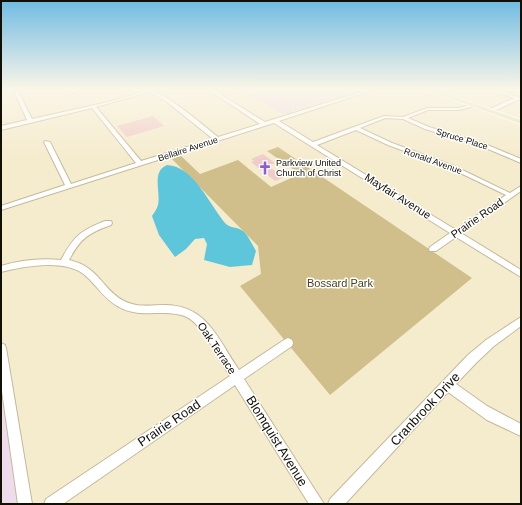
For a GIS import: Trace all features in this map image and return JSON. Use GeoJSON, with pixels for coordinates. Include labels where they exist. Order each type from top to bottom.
{"type":"FeatureCollection","features":[{"type":"Feature","properties":{"kind":"main road"},"geometry":{"type":"LineString","coordinates":[[494,113],[521,122]]}},
{"type":"Feature","properties":{"kind":"street"},"geometry":{"type":"LineString","coordinates":[[26,113],[30,121]]}},
{"type":"Feature","properties":{"kind":"street"},"geometry":{"type":"LineString","coordinates":[[1,128],[65,113]]}},
{"type":"Feature","properties":{"kind":"street"},"geometry":{"type":"LineString","coordinates":[[98,113],[140,164]]}},
{"type":"Feature","properties":{"kind":"street"},"geometry":{"type":"LineString","coordinates":[[184,113],[217,139]]}},
{"type":"Feature","properties":{"kind":"street"},"geometry":{"type":"LineString","coordinates":[[246,113],[264,124]]}},
{"type":"Feature","properties":{"kind":"street","name":"Bellaire Avenue"},"geometry":{"type":"LineString","coordinates":[[1,208],[300,113]]}},
{"type":"Feature","properties":{"kind":"street"},"geometry":{"type":"LineString","coordinates":[[314,144],[384,117],[404,118],[418,113]]}},
{"type":"Feature","properties":{"kind":"street","name":"Spruce Place"},"geometry":{"type":"LineString","coordinates":[[404,118],[427,128],[483,145],[521,161]]}},
{"type":"Feature","properties":{"kind":"street","name":"Mayfair Avenue"},"geometry":{"type":"LineString","coordinates":[[275,121],[521,274]]}},
{"type":"Feature","properties":{"kind":"street","name":"Ronald Avenue"},"geometry":{"type":"LineString","coordinates":[[356,128],[395,147],[452,167],[510,195]]}},
{"type":"Feature","properties":{"kind":"street"},"geometry":{"type":"LineString","coordinates":[[47,142],[69,187]]}},
{"type":"Feature","properties":{"kind":"street","name":"Prairie Road"},"geometry":{"type":"LineString","coordinates":[[433,249],[521,188]]}},
{"type":"Feature","properties":{"kind":"street"},"geometry":{"type":"LineString","coordinates":[[64,262],[80,236],[89,230],[108,223]]}},
{"type":"Feature","properties":{"kind":"street","name":"Oak Terrace"},"geometry":{"type":"LineString","coordinates":[[1,269],[22,263],[64,262],[83,268],[114,300],[123,306],[141,310],[177,309],[194,316],[204,327],[237,378]]}},
{"type":"Feature","properties":{"kind":"street","name":"Cranbrook Drive"},"geometry":{"type":"LineString","coordinates":[[335,504],[472,359],[490,343],[521,321]]}},
{"type":"Feature","properties":{"kind":"street","name":"Prairie Road"},"geometry":{"type":"LineString","coordinates":[[50,504],[288,343]]}},
{"type":"Feature","properties":{"kind":"street"},"geometry":{"type":"LineString","coordinates":[[1,348],[2,365],[25,504]]}},
{"type":"Feature","properties":{"kind":"street","name":"Blomquist Avenue"},"geometry":{"type":"LineString","coordinates":[[237,378],[317,504]]}},
{"type":"Feature","properties":{"kind":"street"},"geometry":{"type":"LineString","coordinates":[[448,385],[485,413],[521,430]]}},
{"type":"Feature","properties":{"kind":"shaded area"},"geometry":{"type":"Polygon","coordinates":[[[1,365],[25,504],[1,504],[1,365]]]}},
{"type":"Feature","properties":{"kind":"green space","name":"Bossard Park"},"geometry":{"type":"Polygon","coordinates":[[[278,147],[472,278],[330,395],[240,286],[261,274],[258,246],[170,157],[179,154],[200,174],[238,160],[271,187],[300,174],[267,151],[278,147]]]}},
{"type":"Feature","properties":{"kind":"water"},"geometry":{"type":"Polygon","coordinates":[[[167,165],[177,167],[185,172],[201,188],[226,224],[245,233],[256,251],[252,265],[230,267],[204,260],[207,244],[204,238],[195,239],[186,249],[175,257],[159,235],[152,216],[159,200],[159,172],[167,165]]]}},
{"type":"Feature","properties":{"kind":"building"},"geometry":{"type":"Polygon","coordinates":[[[153,116],[164,126],[127,137],[117,126],[153,116]]]}},
{"type":"Feature","properties":{"kind":"building","name":"Parkview United Church of Christ"},"geometry":{"type":"Polygon","coordinates":[[[263,154],[275,163],[268,166],[279,174],[290,170],[295,173],[275,181],[251,162],[254,161],[251,159],[263,154]]]}},
{"type":"Feature","properties":{"kind":"place","name":"Parkview United Church of Christ"},"geometry":{"type":"Point","coordinates":[265,168]}}]}
